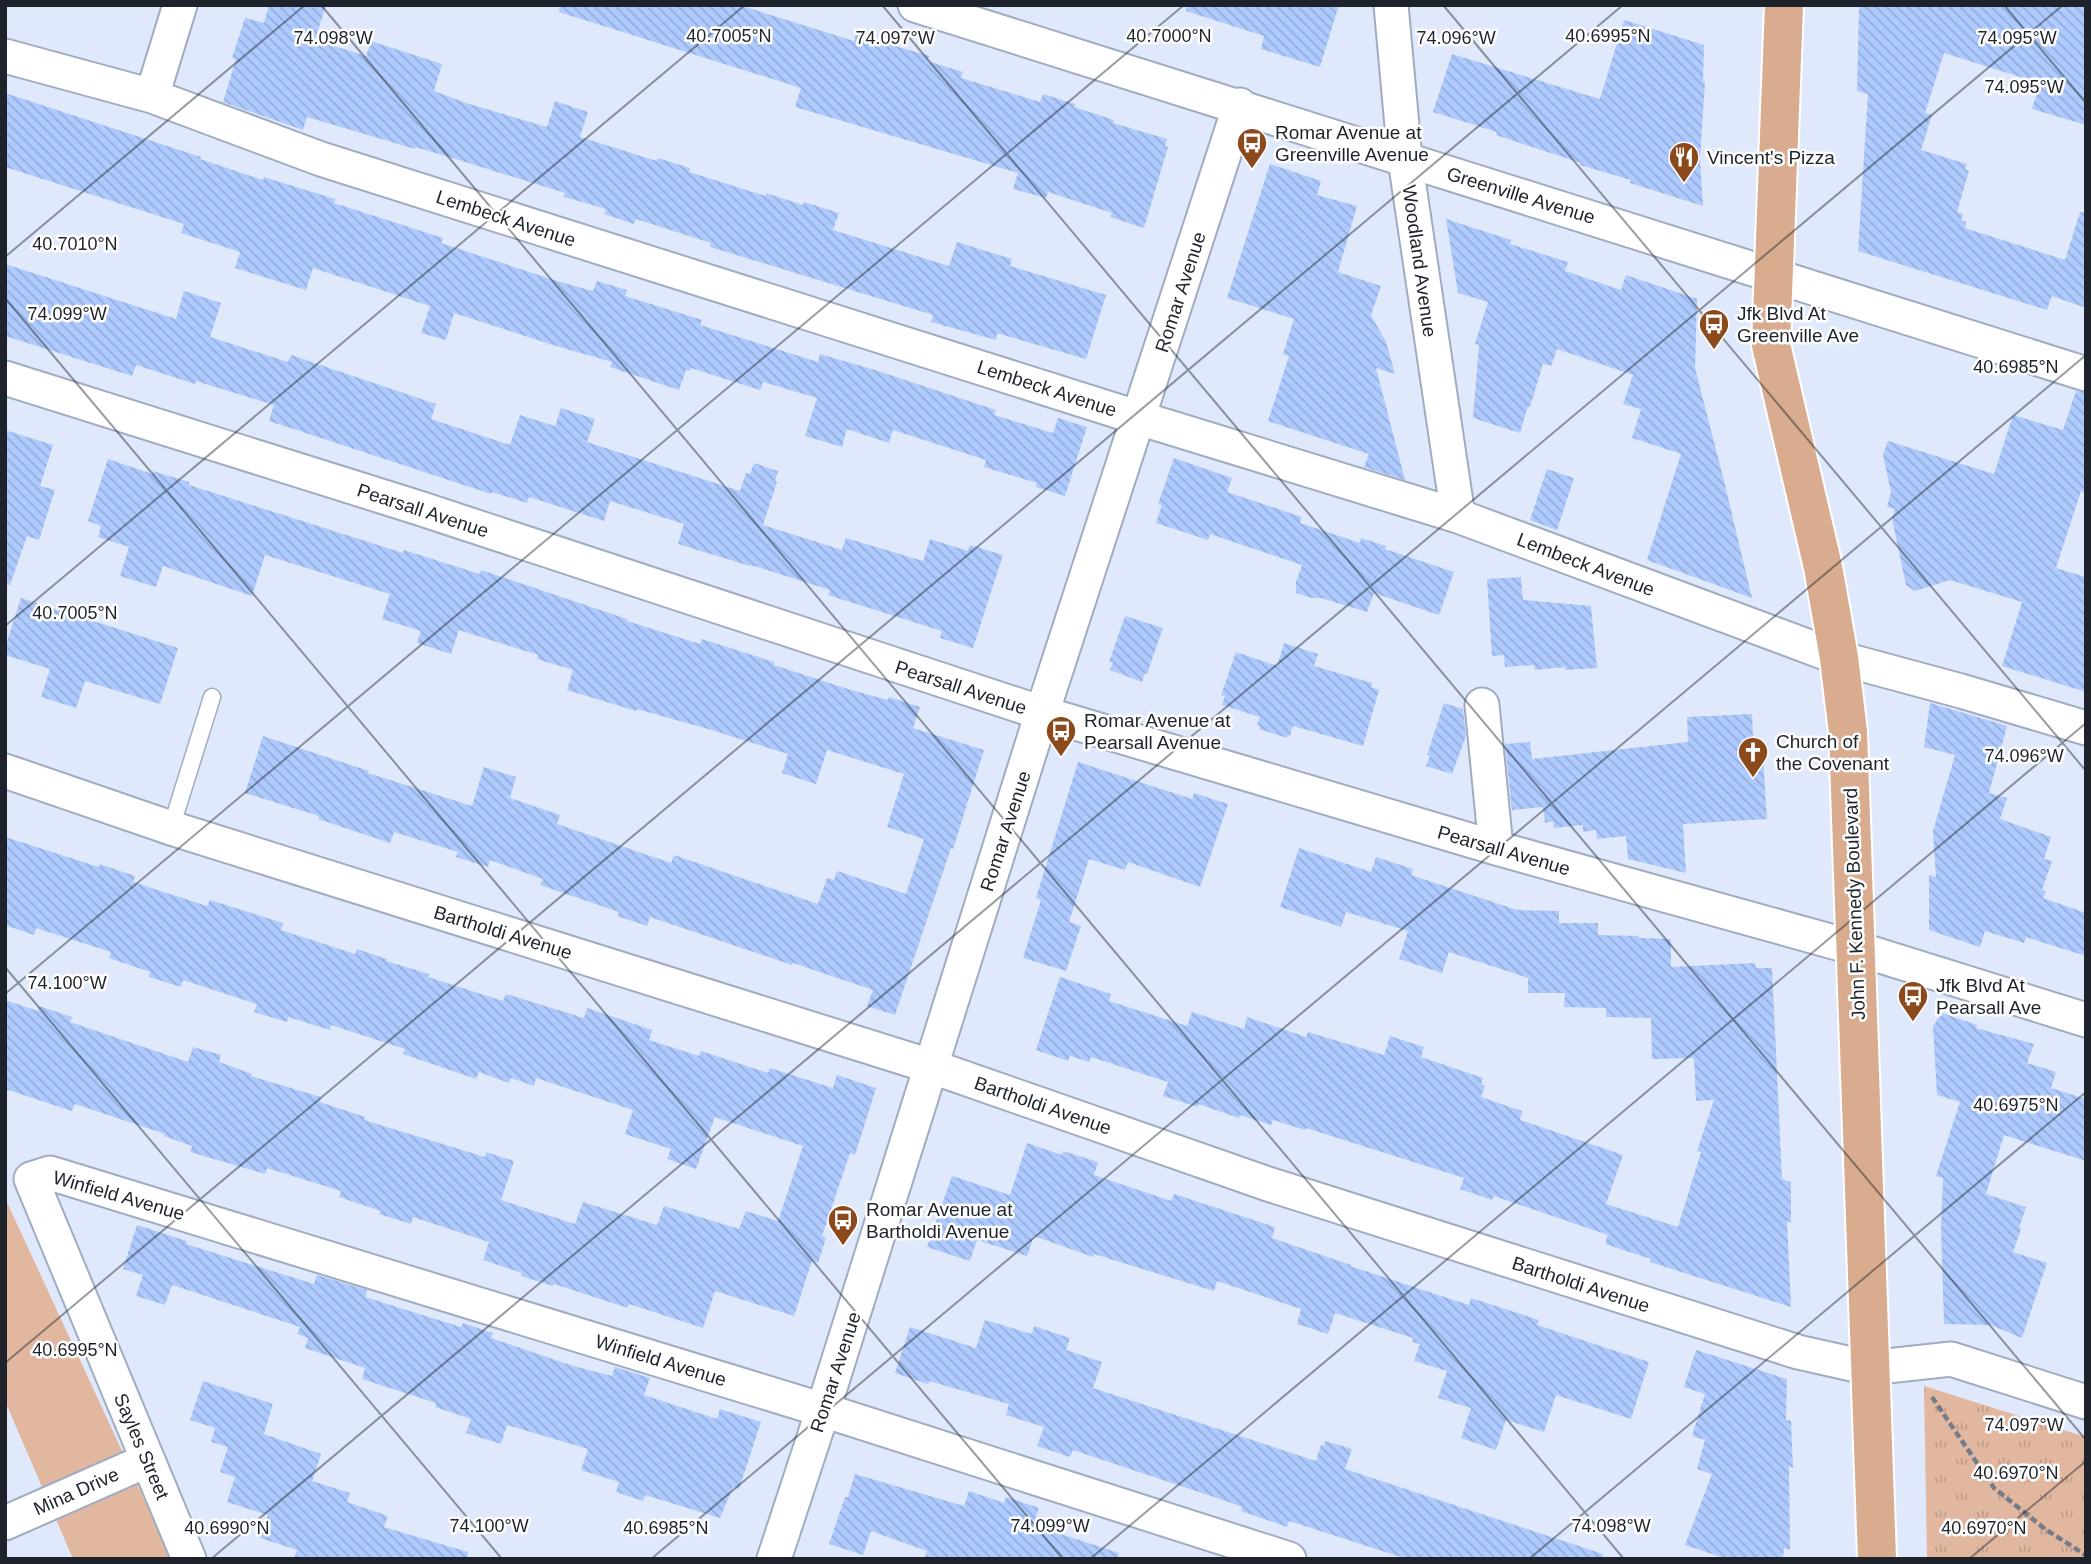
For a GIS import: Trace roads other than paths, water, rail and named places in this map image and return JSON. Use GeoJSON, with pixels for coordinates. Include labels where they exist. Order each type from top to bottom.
{"type":"FeatureCollection","features":[{"type":"Feature","properties":{"kind":"main road","name":"John F. Kennedy Boulevard"},"geometry":{"type":"LineString","coordinates":[[1784,5],[1771,345],[1823,567],[1839,658],[1848,732],[1877,1559]]}},
{"type":"Feature","properties":{"kind":"street"},"geometry":{"type":"LineString","coordinates":[[152,96],[180,5]]}},
{"type":"Feature","properties":{"kind":"street","name":"Greenville Avenue"},"geometry":{"type":"LineString","coordinates":[[915,5],[1240,105],[2086,374]]}},
{"type":"Feature","properties":{"kind":"street","name":"Woodland Avenue"},"geometry":{"type":"LineString","coordinates":[[1391,5],[1405,159],[1458,516]]}},
{"type":"Feature","properties":{"kind":"street","name":"Lembeck Avenue"},"geometry":{"type":"LineString","coordinates":[[5,56],[152,96],[321,159],[1458,516],[1839,658],[2086,728]]}},
{"type":"Feature","properties":{"kind":"street","name":"Romar Avenue"},"geometry":{"type":"LineString","coordinates":[[774,1559],[1042,713],[1240,105]]}},
{"type":"Feature","properties":{"kind":"street","name":"Pearsall Avenue"},"geometry":{"type":"LineString","coordinates":[[5,378],[419,508],[1042,713],[1496,848],[1855,948],[2086,1020]]}},
{"type":"Feature","properties":{"kind":"street"},"geometry":{"type":"LineString","coordinates":[[1482,705],[1496,848]]}},
{"type":"Feature","properties":{"kind":"street","name":"Bartholdi Avenue"},"geometry":{"type":"LineString","coordinates":[[5,771],[171,828],[930,1066],[1268,1184],[1785,1348],[1869,1368],[1951,1359],[2086,1402]]}},
{"type":"Feature","properties":{"kind":"street","name":"Winfield Avenue"},"geometry":{"type":"LineString","coordinates":[[31,1179],[50,1172],[823,1410],[1289,1559]]}},
{"type":"Feature","properties":{"kind":"street","name":"Sayles Street"},"geometry":{"type":"LineString","coordinates":[[31,1179],[189,1559]]}},
{"type":"Feature","properties":{"kind":"street","name":"Mina Drive"},"geometry":{"type":"LineString","coordinates":[[5,1522],[148,1460]]}},
{"type":"Feature","properties":{"kind":"lane"},"geometry":{"type":"LineString","coordinates":[[171,828],[212,697]]}},
{"type":"Feature","properties":{"kind":"place","name":"Romar Avenue at Greenville Avenue"},"geometry":{"type":"Point","coordinates":[1252,170]}},
{"type":"Feature","properties":{"kind":"place","name":"Vincent's Pizza"},"geometry":{"type":"Point","coordinates":[1684,184]}},
{"type":"Feature","properties":{"kind":"place","name":"Jfk Blvd At Greenville Ave"},"geometry":{"type":"Point","coordinates":[1714,351]}},
{"type":"Feature","properties":{"kind":"place","name":"Romar Avenue at Pearsall Avenue"},"geometry":{"type":"Point","coordinates":[1061,758]}},
{"type":"Feature","properties":{"kind":"place","name":"Church of the Covenant"},"geometry":{"type":"Point","coordinates":[1753,779]}},
{"type":"Feature","properties":{"kind":"place","name":"Jfk Blvd At Pearsall Ave"},"geometry":{"type":"Point","coordinates":[1913,1023]}},
{"type":"Feature","properties":{"kind":"place","name":"Romar Avenue at Bartholdi Avenue"},"geometry":{"type":"Point","coordinates":[843,1247]}}]}
